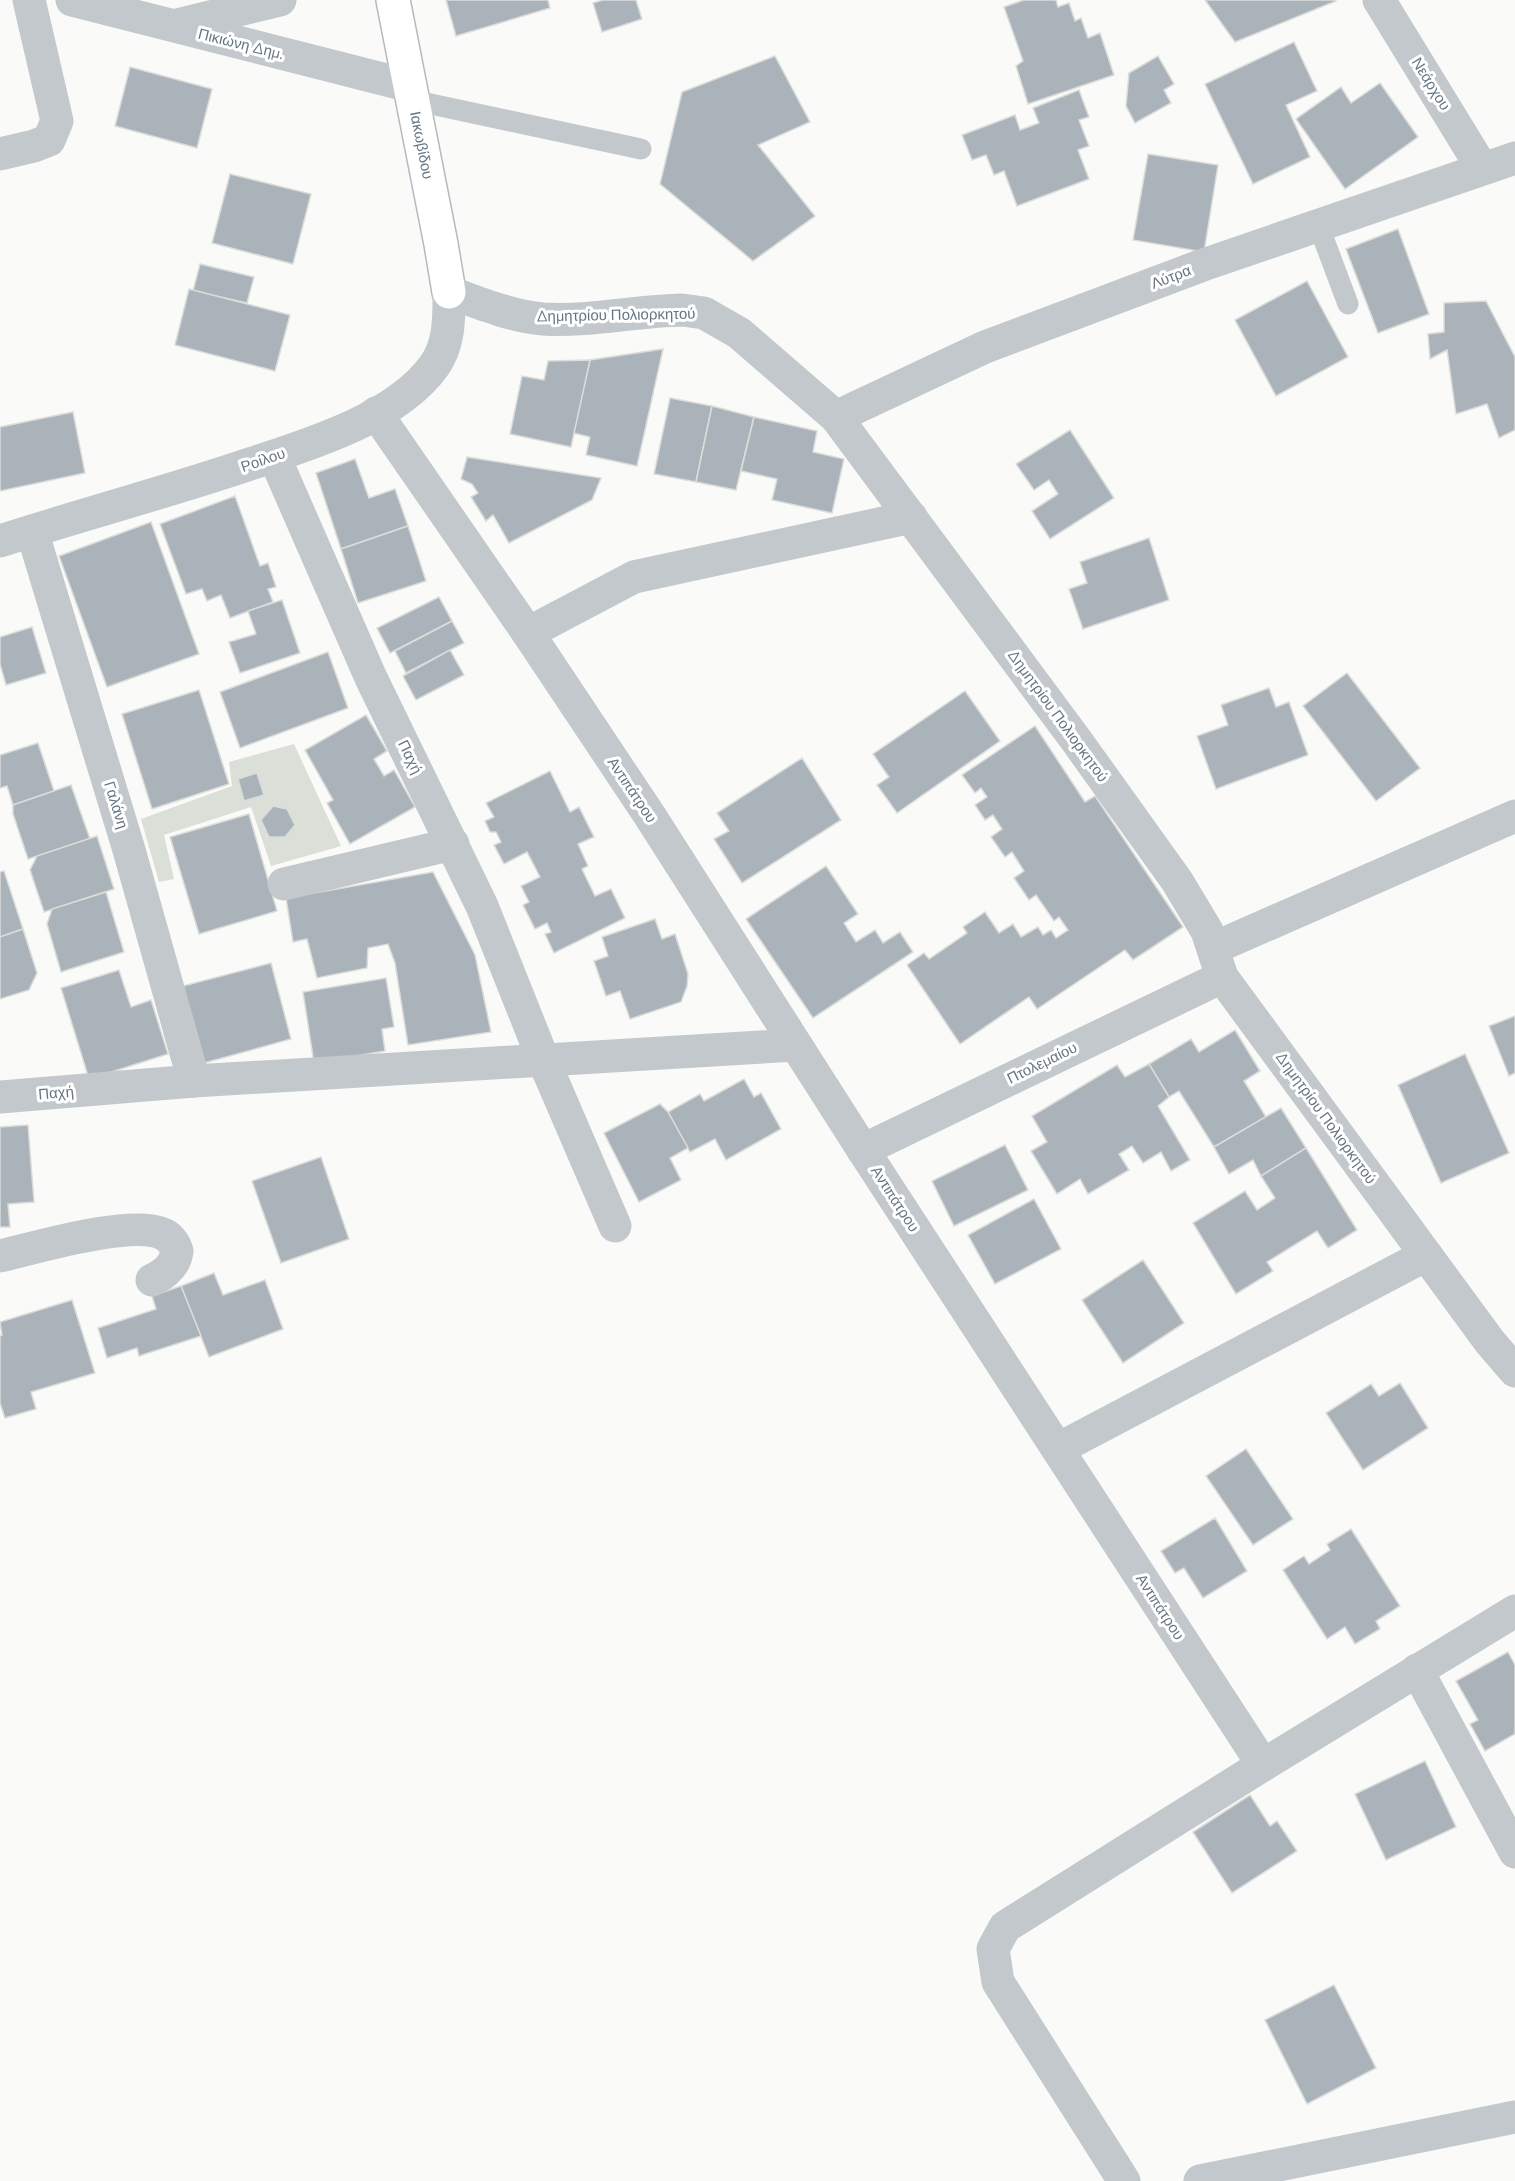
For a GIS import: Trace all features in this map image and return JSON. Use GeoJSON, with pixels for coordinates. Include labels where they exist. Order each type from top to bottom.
{"type":"FeatureCollection","features":[{"type":"Feature","properties":{"kind":"street"},"geometry":{"type":"LineString","coordinates":[[0,154],[49,140],[57,121],[29,0]]}},
{"type":"Feature","properties":{"kind":"street","name":"Πικιώνη Δημ."},"geometry":{"type":"LineString","coordinates":[[72,0],[411,93]]}},
{"type":"Feature","properties":{"kind":"street"},"geometry":{"type":"LineString","coordinates":[[172,27],[280,0]]}},
{"type":"Feature","properties":{"kind":"street","name":"Ιακωβίδου"},"geometry":{"type":"LineString","coordinates":[[393,0],[441,244],[448,292]]}},
{"type":"Feature","properties":{"kind":"street","name":"Νεάρχου"},"geometry":{"type":"LineString","coordinates":[[1379,0],[1482,168]]}},
{"type":"Feature","properties":{"kind":"street","name":"Λύτρα"},"geometry":{"type":"LineString","coordinates":[[836,417],[985,347],[1203,265],[1515,158]]}},
{"type":"Feature","properties":{"kind":"street","name":"Ροίλου"},"geometry":{"type":"LineString","coordinates":[[0,541],[206,479],[338,432],[376,414],[415,387],[436,364],[448,331],[448,292]]}},
{"type":"Feature","properties":{"kind":"street","name":"Δημητρίου Πολιορκητού"},"geometry":{"type":"LineString","coordinates":[[448,292],[515,315],[542,319],[652,311],[682,310],[704,313],[739,333],[836,417],[1076,740],[1177,881],[1208,931],[1218,962],[1426,1255],[1490,1342],[1515,1371]]}},
{"type":"Feature","properties":{"kind":"street","name":"Αντιπάτρου"},"geometry":{"type":"LineString","coordinates":[[376,414],[528,633],[650,816],[862,1150],[1263,1765]]}},
{"type":"Feature","properties":{"kind":"street","name":"Παχή"},"geometry":{"type":"LineString","coordinates":[[274,456],[367,669],[485,914],[543,1059],[615,1226]]}},
{"type":"Feature","properties":{"kind":"street"},"geometry":{"type":"LineString","coordinates":[[528,633],[634,577],[911,517]]}},
{"type":"Feature","properties":{"kind":"street","name":"Γαλάνη"},"geometry":{"type":"LineString","coordinates":[[32,531],[129,850],[194,1081]]}},
{"type":"Feature","properties":{"kind":"street","name":"Πτολεμαίου"},"geometry":{"type":"LineString","coordinates":[[862,1150],[1218,962],[1515,816]]}},
{"type":"Feature","properties":{"kind":"street"},"geometry":{"type":"LineString","coordinates":[[284,884],[453,844]]}},
{"type":"Feature","properties":{"kind":"street","name":"Παχή"},"geometry":{"type":"LineString","coordinates":[[0,1097],[194,1081],[795,1045]]}},
{"type":"Feature","properties":{"kind":"street"},"geometry":{"type":"LineString","coordinates":[[0,1256],[80,1237],[125,1231],[154,1231],[167,1237],[177,1251],[169,1268],[153,1280]]}},
{"type":"Feature","properties":{"kind":"street"},"geometry":{"type":"LineString","coordinates":[[1058,1449],[1426,1255]]}},
{"type":"Feature","properties":{"kind":"street"},"geometry":{"type":"LineString","coordinates":[[1124,2181],[998,1982],[993,1949],[1005,1927],[1263,1765],[1515,1611]]}},
{"type":"Feature","properties":{"kind":"street"},"geometry":{"type":"LineString","coordinates":[[1418,1670],[1515,1852]]}},
{"type":"Feature","properties":{"kind":"street"},"geometry":{"type":"LineString","coordinates":[[1200,2181],[1515,2117]]}},
{"type":"Feature","properties":{"kind":"lane"},"geometry":{"type":"LineString","coordinates":[[411,93],[640,149]]}},
{"type":"Feature","properties":{"kind":"lane"},"geometry":{"type":"LineString","coordinates":[[1318,224],[1348,304]]}},
{"type":"Feature","properties":{"kind":"shaded area"},"geometry":{"type":"Polygon","coordinates":[[[294,744],[341,846],[271,866],[251,807],[164,835],[174,879],[159,882],[141,819],[232,786],[229,762],[294,744]]]}},
{"type":"Feature","properties":{"kind":"building"},"geometry":{"type":"Polygon","coordinates":[[[446,0],[548,0],[550,8],[456,36],[446,0]]]}},
{"type":"Feature","properties":{"kind":"building"},"geometry":{"type":"Polygon","coordinates":[[[603,0],[636,0],[642,19],[602,32],[593,3],[603,0]]]}},
{"type":"Feature","properties":{"kind":"building"},"geometry":{"type":"Polygon","coordinates":[[[1024,0],[1056,0],[1058,7],[1069,3],[1075,21],[1081,18],[1088,38],[1100,33],[1114,75],[1028,104],[1016,66],[1023,61],[1004,7],[1024,0]]]}},
{"type":"Feature","properties":{"kind":"building"},"geometry":{"type":"Polygon","coordinates":[[[1205,0],[1335,0],[1336,1],[1235,42],[1205,0]]]}},
{"type":"Feature","properties":{"kind":"building"},"geometry":{"type":"Polygon","coordinates":[[[1294,42],[1317,91],[1286,105],[1310,157],[1253,184],[1205,84],[1294,42]]]}},
{"type":"Feature","properties":{"kind":"building"},"geometry":{"type":"Polygon","coordinates":[[[775,56],[810,122],[758,145],[815,216],[753,261],[660,184],[682,92],[775,56]]]}},
{"type":"Feature","properties":{"kind":"building"},"geometry":{"type":"Polygon","coordinates":[[[1158,56],[1174,84],[1164,90],[1171,103],[1135,123],[1126,106],[1129,73],[1158,56]]]}},
{"type":"Feature","properties":{"kind":"building"},"geometry":{"type":"Polygon","coordinates":[[[130,67],[212,89],[197,148],[115,126],[130,67]]]}},
{"type":"Feature","properties":{"kind":"building"},"geometry":{"type":"Polygon","coordinates":[[[1380,83],[1418,137],[1345,189],[1296,119],[1341,87],[1351,103],[1380,83]]]}},
{"type":"Feature","properties":{"kind":"building"},"geometry":{"type":"Polygon","coordinates":[[[1079,90],[1089,117],[1079,120],[1089,146],[1078,150],[1089,179],[1017,206],[1004,171],[994,175],[986,155],[972,160],[962,135],[1015,115],[1020,130],[1039,123],[1033,108],[1079,90]]]}},
{"type":"Feature","properties":{"kind":"building"},"geometry":{"type":"Polygon","coordinates":[[[1148,154],[1218,165],[1204,252],[1133,240],[1148,154]]]}},
{"type":"Feature","properties":{"kind":"building"},"geometry":{"type":"Polygon","coordinates":[[[230,174],[311,194],[293,264],[212,243],[230,174]]]}},
{"type":"Feature","properties":{"kind":"building"},"geometry":{"type":"Polygon","coordinates":[[[1398,229],[1429,314],[1378,333],[1346,249],[1398,229]]]}},
{"type":"Feature","properties":{"kind":"building"},"geometry":{"type":"Polygon","coordinates":[[[200,264],[254,277],[247,303],[193,291],[200,264]]]}},
{"type":"Feature","properties":{"kind":"building"},"geometry":{"type":"Polygon","coordinates":[[[1307,281],[1348,357],[1276,396],[1235,320],[1307,281]]]}},
{"type":"Feature","properties":{"kind":"building"},"geometry":{"type":"Polygon","coordinates":[[[189,289],[290,315],[275,371],[175,345],[189,289]]]}},
{"type":"Feature","properties":{"kind":"building"},"geometry":{"type":"Polygon","coordinates":[[[1486,301],[1515,357],[1515,430],[1499,438],[1487,404],[1456,414],[1447,350],[1430,359],[1428,334],[1444,332],[1444,303],[1486,301]]]}},
{"type":"Feature","properties":{"kind":"building"},"geometry":{"type":"Polygon","coordinates":[[[663,349],[637,466],[586,455],[590,437],[573,433],[590,360],[663,349]]]}},
{"type":"Feature","properties":{"kind":"building"},"geometry":{"type":"Polygon","coordinates":[[[590,360],[571,447],[510,434],[522,376],[544,380],[548,361],[590,360]]]}},
{"type":"Feature","properties":{"kind":"building"},"geometry":{"type":"Polygon","coordinates":[[[670,398],[712,406],[696,482],[654,474],[670,398]]]}},
{"type":"Feature","properties":{"kind":"building"},"geometry":{"type":"Polygon","coordinates":[[[712,406],[754,417],[736,490],[696,482],[712,406]]]}},
{"type":"Feature","properties":{"kind":"building"},"geometry":{"type":"Polygon","coordinates":[[[73,412],[85,473],[0,491],[0,427],[73,412]]]}},
{"type":"Feature","properties":{"kind":"building"},"geometry":{"type":"Polygon","coordinates":[[[754,417],[817,431],[813,452],[844,459],[832,513],[772,500],[777,479],[741,471],[754,417]]]}},
{"type":"Feature","properties":{"kind":"building"},"geometry":{"type":"Polygon","coordinates":[[[1070,430],[1114,498],[1050,539],[1032,511],[1058,494],[1049,480],[1034,490],[1016,464],[1070,430]]]}},
{"type":"Feature","properties":{"kind":"building"},"geometry":{"type":"Polygon","coordinates":[[[467,457],[601,478],[592,500],[509,543],[493,515],[486,521],[471,497],[478,493],[472,484],[461,479],[467,457]]]}},
{"type":"Feature","properties":{"kind":"building"},"geometry":{"type":"Polygon","coordinates":[[[355,459],[369,498],[395,489],[408,526],[341,549],[316,473],[355,459]]]}},
{"type":"Feature","properties":{"kind":"building"},"geometry":{"type":"Polygon","coordinates":[[[235,496],[260,566],[268,563],[276,587],[268,589],[273,602],[230,618],[221,595],[207,601],[202,589],[186,594],[160,524],[235,496]]]}},
{"type":"Feature","properties":{"kind":"building"},"geometry":{"type":"Polygon","coordinates":[[[151,522],[199,654],[107,687],[59,556],[151,522]]]}},
{"type":"Feature","properties":{"kind":"building"},"geometry":{"type":"Polygon","coordinates":[[[408,526],[426,581],[358,603],[341,549],[408,526]]]}},
{"type":"Feature","properties":{"kind":"building"},"geometry":{"type":"Polygon","coordinates":[[[1149,538],[1169,600],[1083,629],[1069,589],[1087,583],[1080,562],[1149,538]]]}},
{"type":"Feature","properties":{"kind":"building"},"geometry":{"type":"Polygon","coordinates":[[[439,597],[452,621],[390,653],[377,628],[439,597]]]}},
{"type":"Feature","properties":{"kind":"building"},"geometry":{"type":"Polygon","coordinates":[[[282,600],[300,653],[240,673],[229,642],[256,634],[248,611],[282,600]]]}},
{"type":"Feature","properties":{"kind":"building"},"geometry":{"type":"Polygon","coordinates":[[[452,621],[464,643],[406,673],[395,651],[452,621]]]}},
{"type":"Feature","properties":{"kind":"building"},"geometry":{"type":"Polygon","coordinates":[[[32,627],[46,673],[6,685],[0,664],[0,637],[32,627]]]}},
{"type":"Feature","properties":{"kind":"building"},"geometry":{"type":"Polygon","coordinates":[[[450,650],[464,675],[416,700],[403,676],[450,650]]]}},
{"type":"Feature","properties":{"kind":"building"},"geometry":{"type":"Polygon","coordinates":[[[328,652],[348,708],[240,748],[220,692],[328,652]]]}},
{"type":"Feature","properties":{"kind":"building"},"geometry":{"type":"Polygon","coordinates":[[[1347,673],[1420,768],[1376,801],[1303,706],[1347,673]]]}},
{"type":"Feature","properties":{"kind":"building"},"geometry":{"type":"Polygon","coordinates":[[[1269,688],[1276,707],[1289,702],[1308,755],[1216,789],[1197,736],[1228,725],[1221,705],[1269,688]]]}},
{"type":"Feature","properties":{"kind":"building"},"geometry":{"type":"Polygon","coordinates":[[[199,690],[229,784],[152,809],[122,714],[199,690]]]}},
{"type":"Feature","properties":{"kind":"building"},"geometry":{"type":"Polygon","coordinates":[[[965,691],[1000,741],[897,813],[877,785],[889,777],[873,754],[965,691]]]}},
{"type":"Feature","properties":{"kind":"building"},"geometry":{"type":"Polygon","coordinates":[[[366,715],[387,751],[374,759],[384,776],[394,770],[415,807],[350,844],[327,803],[333,800],[305,750],[366,715]]]}},
{"type":"Feature","properties":{"kind":"building"},"geometry":{"type":"Polygon","coordinates":[[[1035,726],[1085,802],[1095,796],[1183,927],[1133,960],[1125,950],[1037,1009],[1029,997],[960,1044],[907,965],[924,953],[929,959],[967,933],[963,927],[985,912],[999,933],[1013,924],[1021,937],[1038,927],[1043,935],[1051,930],[1056,938],[1068,930],[1059,917],[1054,921],[1036,895],[1029,900],[1014,878],[1024,871],[1012,852],[1005,857],[991,837],[1002,829],[993,815],[985,820],[975,805],[987,797],[981,788],[975,793],[962,775],[1035,726]]]}},
{"type":"Feature","properties":{"kind":"building"},"geometry":{"type":"Polygon","coordinates":[[[38,743],[54,791],[13,805],[7,786],[0,788],[0,755],[38,743]]]}},
{"type":"Feature","properties":{"kind":"building"},"geometry":{"type":"Polygon","coordinates":[[[802,758],[841,820],[742,883],[714,839],[729,831],[717,813],[802,758]]]}},
{"type":"Feature","properties":{"kind":"building"},"geometry":{"type":"Polygon","coordinates":[[[550,771],[570,812],[579,807],[594,837],[578,844],[588,866],[582,869],[595,896],[611,889],[625,918],[554,953],[545,934],[551,932],[547,923],[535,929],[523,905],[529,902],[521,886],[540,877],[527,852],[504,864],[494,845],[501,842],[496,832],[490,832],[485,821],[494,817],[486,803],[550,771]]]}},
{"type":"Feature","properties":{"kind":"building"},"geometry":{"type":"Polygon","coordinates":[[[257,773],[264,795],[244,801],[238,779],[257,773]]]}},
{"type":"Feature","properties":{"kind":"building"},"geometry":{"type":"Polygon","coordinates":[[[71,785],[90,839],[28,859],[13,814],[13,805],[71,785]]]}},
{"type":"Feature","properties":{"kind":"building"},"geometry":{"type":"Polygon","coordinates":[[[273,806],[287,809],[295,825],[285,837],[269,837],[261,820],[273,806]]]}},
{"type":"Feature","properties":{"kind":"building"},"geometry":{"type":"Polygon","coordinates":[[[249,814],[277,911],[199,934],[170,837],[249,814]]]}},
{"type":"Feature","properties":{"kind":"building"},"geometry":{"type":"Polygon","coordinates":[[[97,836],[114,889],[44,912],[30,870],[37,856],[97,836]]]}},
{"type":"Feature","properties":{"kind":"building"},"geometry":{"type":"Polygon","coordinates":[[[826,866],[858,914],[844,923],[856,942],[875,930],[883,943],[900,932],[913,952],[813,1018],[746,919],[826,866]]]}},
{"type":"Feature","properties":{"kind":"building"},"geometry":{"type":"Polygon","coordinates":[[[4,871],[23,929],[0,937],[0,872],[4,871]]]}},
{"type":"Feature","properties":{"kind":"building"},"geometry":{"type":"Polygon","coordinates":[[[433,872],[475,955],[491,1032],[408,1045],[395,963],[388,944],[368,948],[367,968],[317,978],[307,939],[293,942],[286,898],[433,872]]]}},
{"type":"Feature","properties":{"kind":"building"},"geometry":{"type":"Polygon","coordinates":[[[106,892],[124,952],[61,972],[47,924],[52,909],[106,892]]]}},
{"type":"Feature","properties":{"kind":"building"},"geometry":{"type":"Polygon","coordinates":[[[655,919],[662,939],[675,934],[688,974],[687,986],[681,1002],[630,1019],[620,991],[606,996],[594,961],[608,956],[602,937],[655,919]]]}},
{"type":"Feature","properties":{"kind":"building"},"geometry":{"type":"Polygon","coordinates":[[[23,929],[37,973],[29,990],[0,999],[0,937],[23,929]]]}},
{"type":"Feature","properties":{"kind":"building"},"geometry":{"type":"Polygon","coordinates":[[[271,963],[291,1039],[204,1063],[183,986],[271,963]]]}},
{"type":"Feature","properties":{"kind":"building"},"geometry":{"type":"Polygon","coordinates":[[[119,970],[131,1007],[151,1000],[168,1054],[89,1079],[61,988],[119,970]]]}},
{"type":"Feature","properties":{"kind":"building"},"geometry":{"type":"Polygon","coordinates":[[[386,978],[394,1027],[382,1029],[385,1051],[314,1063],[303,992],[386,978]]]}},
{"type":"Feature","properties":{"kind":"building"},"geometry":{"type":"Polygon","coordinates":[[[1515,1016],[1515,1073],[1509,1076],[1489,1026],[1515,1016]]]}},
{"type":"Feature","properties":{"kind":"building"},"geometry":{"type":"Polygon","coordinates":[[[1235,1030],[1260,1071],[1244,1081],[1266,1117],[1214,1147],[1179,1091],[1169,1097],[1149,1064],[1191,1039],[1199,1052],[1235,1030]]]}},
{"type":"Feature","properties":{"kind":"building"},"geometry":{"type":"Polygon","coordinates":[[[1465,1054],[1509,1153],[1441,1183],[1398,1085],[1465,1054]]]}},
{"type":"Feature","properties":{"kind":"building"},"geometry":{"type":"Polygon","coordinates":[[[1149,1064],[1169,1097],[1158,1106],[1190,1160],[1171,1171],[1161,1152],[1143,1163],[1132,1146],[1119,1154],[1129,1170],[1088,1194],[1080,1179],[1057,1194],[1031,1151],[1047,1142],[1032,1116],[1117,1065],[1125,1077],[1149,1064]]]}},
{"type":"Feature","properties":{"kind":"building"},"geometry":{"type":"Polygon","coordinates":[[[744,1079],[754,1097],[761,1093],[781,1129],[726,1160],[715,1139],[690,1152],[668,1112],[700,1094],[704,1101],[744,1079]]]}},
{"type":"Feature","properties":{"kind":"building"},"geometry":{"type":"Polygon","coordinates":[[[660,1104],[668,1112],[688,1148],[670,1158],[681,1180],[639,1202],[604,1133],[660,1104]]]}},
{"type":"Feature","properties":{"kind":"building"},"geometry":{"type":"Polygon","coordinates":[[[1281,1108],[1306,1148],[1261,1176],[1253,1160],[1229,1174],[1214,1147],[1281,1108]]]}},
{"type":"Feature","properties":{"kind":"building"},"geometry":{"type":"Polygon","coordinates":[[[28,1125],[34,1202],[8,1204],[10,1227],[0,1227],[0,1127],[28,1125]]]}},
{"type":"Feature","properties":{"kind":"building"},"geometry":{"type":"Polygon","coordinates":[[[1005,1145],[1028,1190],[954,1226],[932,1181],[1005,1145]]]}},
{"type":"Feature","properties":{"kind":"building"},"geometry":{"type":"Polygon","coordinates":[[[1306,1148],[1357,1230],[1328,1248],[1317,1231],[1267,1262],[1273,1271],[1236,1294],[1193,1223],[1245,1191],[1257,1210],[1275,1198],[1261,1176],[1306,1148]]]}},
{"type":"Feature","properties":{"kind":"building"},"geometry":{"type":"Polygon","coordinates":[[[321,1157],[349,1239],[281,1263],[252,1181],[321,1157]]]}},
{"type":"Feature","properties":{"kind":"building"},"geometry":{"type":"Polygon","coordinates":[[[1034,1199],[1061,1249],[995,1284],[968,1235],[1034,1199]]]}},
{"type":"Feature","properties":{"kind":"building"},"geometry":{"type":"Polygon","coordinates":[[[1143,1260],[1184,1323],[1123,1363],[1082,1300],[1143,1260]]]}},
{"type":"Feature","properties":{"kind":"building"},"geometry":{"type":"Polygon","coordinates":[[[214,1273],[223,1295],[265,1280],[283,1329],[209,1357],[181,1286],[214,1273]]]}},
{"type":"Feature","properties":{"kind":"building"},"geometry":{"type":"Polygon","coordinates":[[[181,1286],[201,1336],[139,1356],[137,1348],[107,1358],[98,1328],[156,1309],[152,1296],[181,1286]]]}},
{"type":"Feature","properties":{"kind":"building"},"geometry":{"type":"Polygon","coordinates":[[[72,1300],[95,1373],[31,1392],[36,1409],[5,1418],[0,1403],[0,1336],[2,1335],[0,1322],[72,1300]]]}},
{"type":"Feature","properties":{"kind":"building"},"geometry":{"type":"Polygon","coordinates":[[[1400,1383],[1428,1428],[1363,1470],[1326,1413],[1371,1384],[1379,1396],[1400,1383]]]}},
{"type":"Feature","properties":{"kind":"building"},"geometry":{"type":"Polygon","coordinates":[[[1246,1449],[1293,1519],[1253,1545],[1206,1476],[1246,1449]]]}},
{"type":"Feature","properties":{"kind":"building"},"geometry":{"type":"Polygon","coordinates":[[[1215,1518],[1247,1571],[1203,1598],[1184,1568],[1175,1573],[1161,1551],[1215,1518]]]}},
{"type":"Feature","properties":{"kind":"building"},"geometry":{"type":"Polygon","coordinates":[[[1351,1529],[1400,1606],[1376,1621],[1380,1629],[1355,1644],[1345,1627],[1327,1639],[1283,1570],[1304,1556],[1309,1564],[1330,1550],[1327,1544],[1351,1529]]]}},
{"type":"Feature","properties":{"kind":"building"},"geometry":{"type":"Polygon","coordinates":[[[1508,1652],[1515,1665],[1515,1734],[1485,1751],[1470,1724],[1478,1720],[1456,1681],[1508,1652]]]}},
{"type":"Feature","properties":{"kind":"building"},"geometry":{"type":"Polygon","coordinates":[[[1425,1761],[1456,1827],[1386,1860],[1355,1794],[1425,1761]]]}},
{"type":"Feature","properties":{"kind":"building"},"geometry":{"type":"Polygon","coordinates":[[[1250,1795],[1270,1826],[1277,1821],[1297,1851],[1232,1893],[1193,1832],[1250,1795]]]}},
{"type":"Feature","properties":{"kind":"building"},"geometry":{"type":"Polygon","coordinates":[[[1334,1985],[1376,2068],[1307,2104],[1265,2020],[1334,1985]]]}}]}
